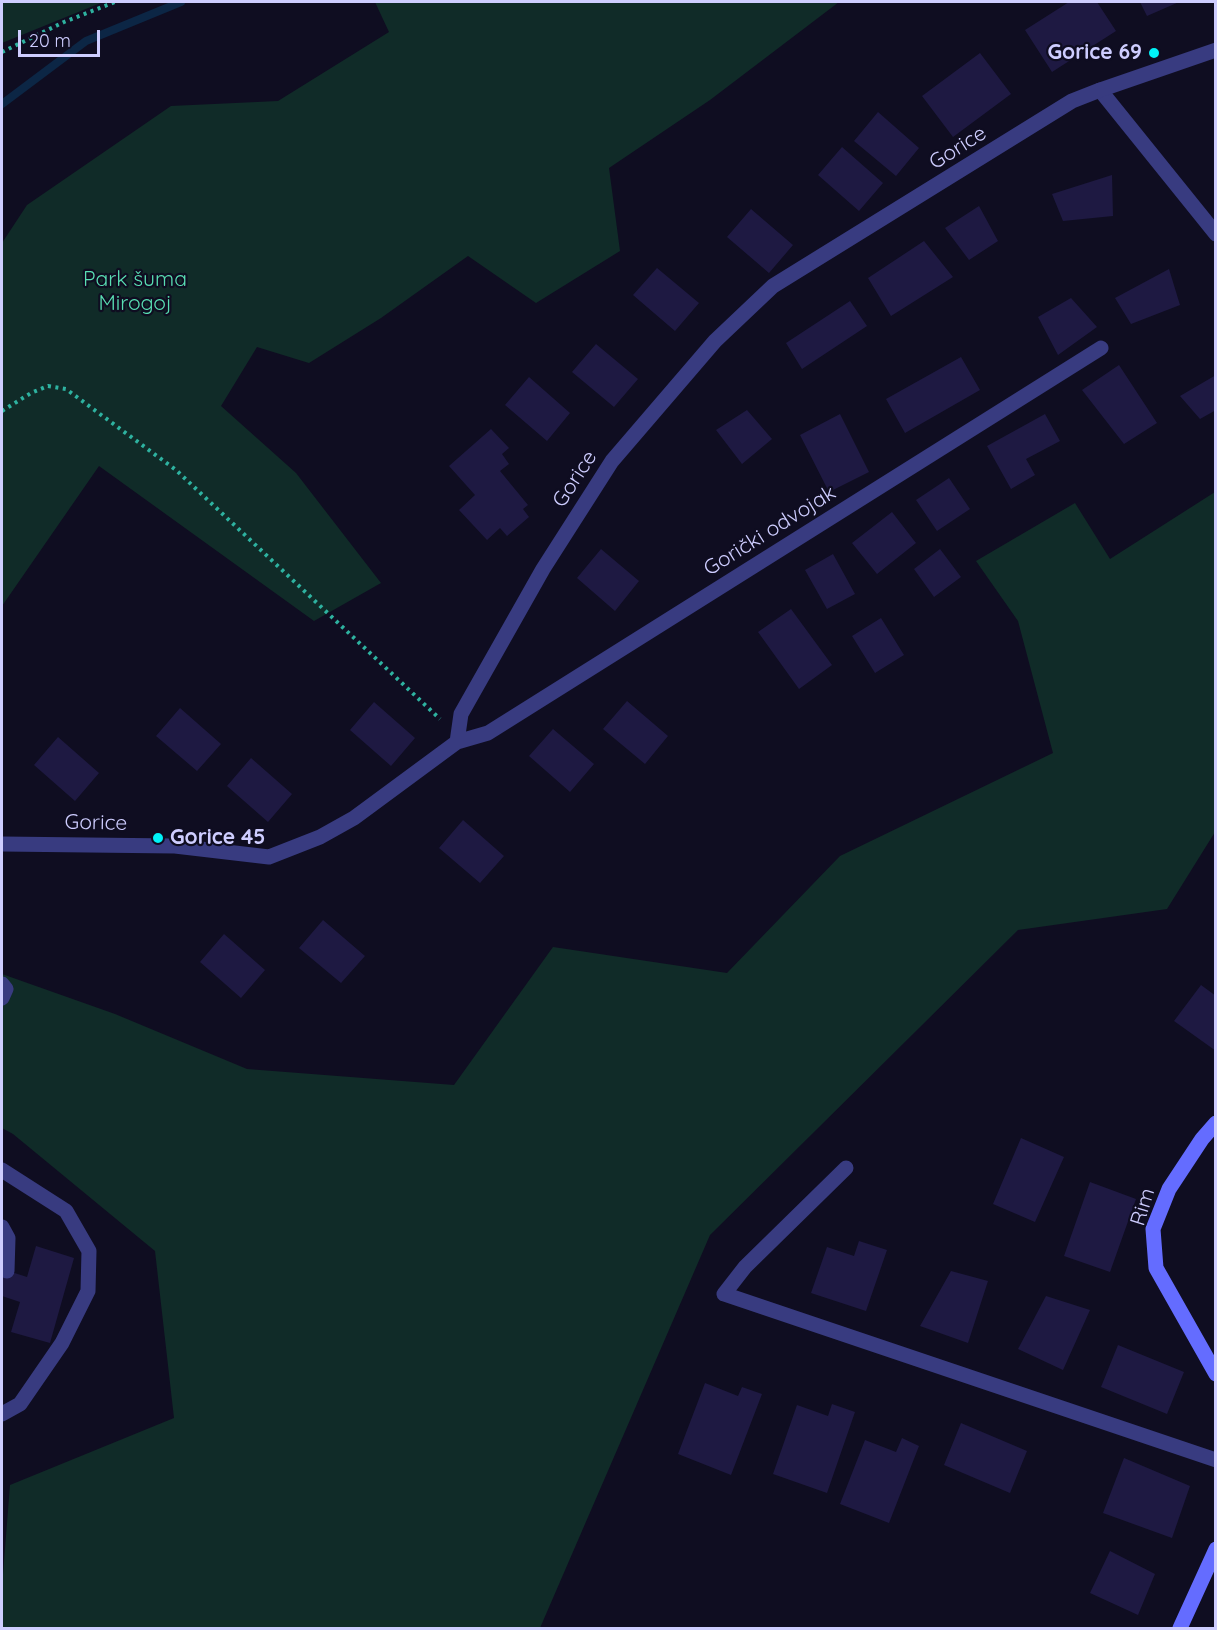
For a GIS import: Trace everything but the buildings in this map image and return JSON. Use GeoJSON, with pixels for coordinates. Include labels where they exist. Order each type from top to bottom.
{"type":"FeatureCollection","features":[{"type":"Feature","properties":{"kind":"street","name":"Gorice"},"geometry":{"type":"LineString","coordinates":[[2,844],[175,846],[269,857],[320,837],[354,818],[458,739],[461,714],[543,569],[612,461],[715,341],[773,286],[1072,101],[1215,50]]}},
{"type":"Feature","properties":{"kind":"street"},"geometry":{"type":"LineString","coordinates":[[1100,90],[1215,234]]}},
{"type":"Feature","properties":{"kind":"street","name":"Gorički odvojak"},"geometry":{"type":"LineString","coordinates":[[458,739],[488,733],[1101,348]]}},
{"type":"Feature","properties":{"kind":"street"},"geometry":{"type":"LineString","coordinates":[[2,984],[6,989],[2,998]]}},
{"type":"Feature","properties":{"kind":"street","name":"Rim"},"geometry":{"type":"LineString","coordinates":[[1215,1123],[1169,1190],[1153,1229],[1156,1268],[1215,1374]]}},
{"type":"Feature","properties":{"kind":"street"},"geometry":{"type":"LineString","coordinates":[[846,1168],[745,1267],[724,1294],[1215,1460]]}},
{"type":"Feature","properties":{"kind":"street"},"geometry":{"type":"LineString","coordinates":[[2,1170],[66,1211],[89,1251],[88,1291],[62,1342],[20,1404],[2,1414]]}},
{"type":"Feature","properties":{"kind":"street"},"geometry":{"type":"LineString","coordinates":[[2,1227],[8,1238],[7,1271]]}},
{"type":"Feature","properties":{"kind":"street"},"geometry":{"type":"LineString","coordinates":[[1180,1629],[1215,1549]]}},
{"type":"Feature","properties":{"kind":"path"},"geometry":{"type":"LineString","coordinates":[[2,52],[64,22],[115,2]]}},
{"type":"Feature","properties":{"kind":"path"},"geometry":{"type":"LineString","coordinates":[[2,411],[31,393],[48,386],[66,389],[176,470],[458,739]]}},
{"type":"Feature","properties":{"kind":"green space"},"geometry":{"type":"Polygon","coordinates":[[[2,2],[103,2],[2,43],[2,2]]]}},
{"type":"Feature","properties":{"kind":"green space","name":"Park šuma Mirogoj"},"geometry":{"type":"Polygon","coordinates":[[[375,2],[839,2],[710,100],[609,168],[620,251],[536,303],[468,256],[381,318],[309,363],[257,347],[221,406],[296,473],[381,583],[314,621],[99,466],[2,606],[2,243],[27,205],[171,106],[278,101],[389,32],[375,2]]]}},
{"type":"Feature","properties":{"kind":"green space"},"geometry":{"type":"Polygon","coordinates":[[[1215,492],[1215,832],[1167,909],[1018,930],[710,1235],[540,1628],[2,1628],[2,1587],[10,1485],[174,1418],[155,1251],[13,1134],[2,1128],[2,974],[115,1014],[247,1069],[454,1085],[553,947],[727,973],[840,856],[1053,753],[1018,621],[976,561],[1075,503],[1110,559],[1215,492]]]}},
{"type":"Feature","properties":{"kind":"waterway"},"geometry":{"type":"LineString","coordinates":[[2,104],[86,41],[181,2]]}},
{"type":"Feature","properties":{"kind":"place","name":"Gorice 69"},"geometry":{"type":"Point","coordinates":[1154,53]}},
{"type":"Feature","properties":{"kind":"place","name":"Gorice 45"},"geometry":{"type":"Point","coordinates":[158,838]}}]}
